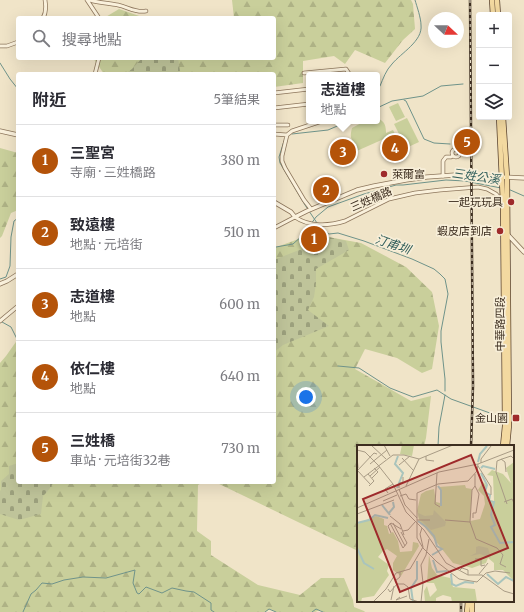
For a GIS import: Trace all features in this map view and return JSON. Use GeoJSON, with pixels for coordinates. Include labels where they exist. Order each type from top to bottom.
{"type":"FeatureCollection","features":[{"type":"Feature","properties":{"kind":"main road"},"geometry":{"type":"LineString","coordinates":[[492,0],[493,12]]}},
{"type":"Feature","properties":{"kind":"main road"},"geometry":{"type":"LineString","coordinates":[[497,0],[498,12]]}},
{"type":"Feature","properties":{"kind":"main road"},"geometry":{"type":"LineString","coordinates":[[499,120],[505,177]]}},
{"type":"Feature","properties":{"kind":"main road"},"geometry":{"type":"LineString","coordinates":[[503,120],[505,201]]}},
{"type":"Feature","properties":{"kind":"main road","name":"中華路四段"},"geometry":{"type":"LineString","coordinates":[[505,201],[503,234],[505,445]]}},
{"type":"Feature","properties":{"kind":"main road","name":"中華路四段"},"geometry":{"type":"LineString","coordinates":[[505,201],[508,234],[509,425],[505,445]]}},
{"type":"Feature","properties":{"kind":"main road"},"geometry":{"type":"LineString","coordinates":[[467,612],[468,602]]}},
{"type":"Feature","properties":{"kind":"street"},"geometry":{"type":"LineString","coordinates":[[44,16],[46,8],[45,0]]}},
{"type":"Feature","properties":{"kind":"street"},"geometry":{"type":"LineString","coordinates":[[87,0],[98,16]]}},
{"type":"Feature","properties":{"kind":"street"},"geometry":{"type":"LineString","coordinates":[[90,0],[120,5],[141,12],[146,11]]}},
{"type":"Feature","properties":{"kind":"street"},"geometry":{"type":"LineString","coordinates":[[90,6],[96,1]]}},
{"type":"Feature","properties":{"kind":"street"},"geometry":{"type":"LineString","coordinates":[[0,46],[7,46],[16,43]]}},
{"type":"Feature","properties":{"kind":"street"},"geometry":{"type":"LineString","coordinates":[[96,72],[98,60]]}},
{"type":"Feature","properties":{"kind":"street"},"geometry":{"type":"LineString","coordinates":[[321,72],[346,69],[348,72]]}},
{"type":"Feature","properties":{"kind":"street"},"geometry":{"type":"LineString","coordinates":[[276,93],[306,90]]}},
{"type":"Feature","properties":{"kind":"street"},"geometry":{"type":"LineString","coordinates":[[276,108],[306,104]]}},
{"type":"Feature","properties":{"kind":"street"},"geometry":{"type":"LineString","coordinates":[[276,134],[287,134],[313,124]]}},
{"type":"Feature","properties":{"kind":"street"},"geometry":{"type":"LineString","coordinates":[[276,125],[288,125]]}},
{"type":"Feature","properties":{"kind":"street"},"geometry":{"type":"LineString","coordinates":[[0,131],[16,134]]}},
{"type":"Feature","properties":{"kind":"street"},"geometry":{"type":"LineString","coordinates":[[287,134],[282,161],[304,200],[311,209]]}},
{"type":"Feature","properties":{"kind":"street"},"geometry":{"type":"LineString","coordinates":[[443,176],[443,161],[446,157],[453,156]]}},
{"type":"Feature","properties":{"kind":"street"},"geometry":{"type":"LineString","coordinates":[[276,227],[343,195],[369,187],[427,177],[443,176],[524,178]]}},
{"type":"Feature","properties":{"kind":"street","name":"三姓橋路"},"geometry":{"type":"LineString","coordinates":[[295,217],[304,222],[314,224],[327,225],[340,223],[389,199],[440,190],[478,187],[496,194],[505,201]]}},
{"type":"Feature","properties":{"kind":"street"},"geometry":{"type":"LineString","coordinates":[[276,203],[291,212],[295,217]]}},
{"type":"Feature","properties":{"kind":"street"},"geometry":{"type":"LineString","coordinates":[[503,234],[508,234],[524,252]]}},
{"type":"Feature","properties":{"kind":"street"},"geometry":{"type":"LineString","coordinates":[[0,284],[16,275]]}},
{"type":"Feature","properties":{"kind":"street"},"geometry":{"type":"LineString","coordinates":[[0,321],[16,308]]}},
{"type":"Feature","properties":{"kind":"green space"},"geometry":{"type":"Polygon","coordinates":[[[232,0],[411,0],[413,4],[415,29],[403,40],[385,63],[355,50],[345,64],[334,56],[303,61],[303,83],[276,87],[276,72],[103,72],[94,60],[276,60],[276,16],[234,16],[232,0]]]}},
{"type":"Feature","properties":{"kind":"green space"},"geometry":{"type":"Polygon","coordinates":[[[119,9],[139,16],[107,16],[119,9]]]}},
{"type":"Feature","properties":{"kind":"green space"},"geometry":{"type":"Polygon","coordinates":[[[140,60],[178,60],[180,71],[128,72],[140,60]]]}},
{"type":"Feature","properties":{"kind":"green space"},"geometry":{"type":"Polygon","coordinates":[[[398,103],[405,117],[396,121],[389,107],[398,103]]]}},
{"type":"Feature","properties":{"kind":"green space"},"geometry":{"type":"Polygon","coordinates":[[[407,118],[419,142],[406,148],[394,124],[407,118]]]}},
{"type":"Feature","properties":{"kind":"green space"},"geometry":{"type":"Polygon","coordinates":[[[380,120],[386,128],[386,133],[393,130],[395,134],[350,154],[348,150],[357,145],[351,138],[352,128],[359,124],[380,124],[380,120]]]}},
{"type":"Feature","properties":{"kind":"green space"},"geometry":{"type":"Polygon","coordinates":[[[0,148],[16,152],[16,211],[11,213],[0,238],[0,148]]]}},
{"type":"Feature","properties":{"kind":"green space"},"geometry":{"type":"Polygon","coordinates":[[[312,234],[361,243],[406,267],[432,292],[439,326],[432,369],[422,373],[397,358],[365,349],[355,369],[411,401],[431,396],[424,445],[357,445],[356,550],[219,484],[276,484],[276,247],[312,234]]]}},
{"type":"Feature","properties":{"kind":"green space"},"geometry":{"type":"Polygon","coordinates":[[[320,235],[346,241],[349,250],[316,269],[314,297],[308,310],[329,326],[283,345],[276,350],[276,259],[317,245],[320,235]]]}},
{"type":"Feature","properties":{"kind":"green space"},"geometry":{"type":"Polygon","coordinates":[[[16,342],[16,484],[200,484],[198,485],[197,531],[211,541],[211,555],[258,585],[300,595],[321,578],[344,578],[353,600],[354,607],[365,612],[323,612],[320,610],[315,612],[276,612],[270,609],[265,612],[0,612],[0,363],[16,342]]]}},
{"type":"Feature","properties":{"kind":"green space"},"geometry":{"type":"Polygon","coordinates":[[[16,464],[16,484],[53,484],[43,496],[41,514],[19,520],[0,514],[1,481],[9,474],[9,466],[16,464]]]}},
{"type":"Feature","properties":{"kind":"waterway","name":"汀甫圳"},"geometry":{"type":"LineString","coordinates":[[380,86],[390,66],[419,36],[421,31],[421,22],[415,0]]}},
{"type":"Feature","properties":{"kind":"waterway"},"geometry":{"type":"LineString","coordinates":[[0,63],[16,86]]}},
{"type":"Feature","properties":{"kind":"waterway"},"geometry":{"type":"LineString","coordinates":[[380,107],[392,101],[423,96],[441,86],[463,84]]}},
{"type":"Feature","properties":{"kind":"waterway"},"geometry":{"type":"LineString","coordinates":[[404,100],[406,101],[424,139],[434,143],[450,144]]}},
{"type":"Feature","properties":{"kind":"waterway","name":"汀甫圳"},"geometry":{"type":"LineString","coordinates":[[292,134],[328,130],[342,124]]}},
{"type":"Feature","properties":{"kind":"waterway","name":"汀甫圳"},"geometry":{"type":"LineString","coordinates":[[284,141],[279,157],[280,163],[317,223]]}},
{"type":"Feature","properties":{"kind":"waterway","name":"三姓公溪"},"geometry":{"type":"LineString","coordinates":[[276,247],[293,244],[303,235],[316,217],[328,207],[364,194],[396,185],[446,180],[465,181],[501,188]]}},
{"type":"Feature","properties":{"kind":"waterway","name":"三姓公溪"},"geometry":{"type":"LineString","coordinates":[[508,189],[524,196]]}},
{"type":"Feature","properties":{"kind":"waterway"},"geometry":{"type":"LineString","coordinates":[[0,279],[6,277],[10,266],[11,237],[14,221],[16,220]]}},
{"type":"Feature","properties":{"kind":"waterway","name":"汀甫圳"},"geometry":{"type":"LineString","coordinates":[[319,226],[329,234],[338,233],[412,259],[434,269],[445,279],[448,294],[441,331],[445,391]]}},
{"type":"Feature","properties":{"kind":"waterway"},"geometry":{"type":"LineString","coordinates":[[2,322],[11,327],[16,337]]}},
{"type":"Feature","properties":{"kind":"waterway"},"geometry":{"type":"LineString","coordinates":[[338,366],[359,368],[390,388],[413,397],[437,390],[451,399],[501,417]]}},
{"type":"Feature","properties":{"kind":"waterway","name":"汀甫圳"},"geometry":{"type":"LineString","coordinates":[[438,445],[439,427],[445,395]]}},
{"type":"Feature","properties":{"kind":"waterway"},"geometry":{"type":"LineString","coordinates":[[23,612],[31,594],[42,583],[52,584],[64,580],[83,577],[106,578],[135,570],[133,583],[137,593],[139,594],[146,587],[162,593],[172,588],[194,592],[211,603],[211,610],[214,612]]}},
{"type":"Feature","properties":{"kind":"waterway"},"geometry":{"type":"LineString","coordinates":[[265,612],[269,609],[276,612]]}},
{"type":"Feature","properties":{"kind":"waterway"},"geometry":{"type":"LineString","coordinates":[[312,612],[316,609],[323,612]]}},
{"type":"Feature","properties":{"kind":"railway"},"geometry":{"type":"LineString","coordinates":[[470,0],[473,386],[471,445]]}},
{"type":"Feature","properties":{"kind":"railway"},"geometry":{"type":"LineString","coordinates":[[461,602],[461,612]]}},
{"type":"Feature","properties":{"kind":"place","name":"三姓橋"},"geometry":{"type":"Point","coordinates":[467,142]}},
{"type":"Feature","properties":{"kind":"place","name":"依仁樓"},"geometry":{"type":"Point","coordinates":[395,148]}},
{"type":"Feature","properties":{"kind":"place","name":"志道樓"},"geometry":{"type":"Point","coordinates":[343,152]}},
{"type":"Feature","properties":{"kind":"place","name":"萊爾富"},"geometry":{"type":"Point","coordinates":[384,174]}},
{"type":"Feature","properties":{"kind":"place","name":"致遠樓"},"geometry":{"type":"Point","coordinates":[326,190]}},
{"type":"Feature","properties":{"kind":"place","name":"一起玩玩具"},"geometry":{"type":"Point","coordinates":[511,202]}},
{"type":"Feature","properties":{"kind":"place","name":"蝦皮店到店"},"geometry":{"type":"Point","coordinates":[500,231]}},
{"type":"Feature","properties":{"kind":"place","name":"三聖宮"},"geometry":{"type":"Point","coordinates":[314,239]}},
{"type":"Feature","properties":{"kind":"place","name":"金山園"},"geometry":{"type":"Point","coordinates":[516,418]}}]}
